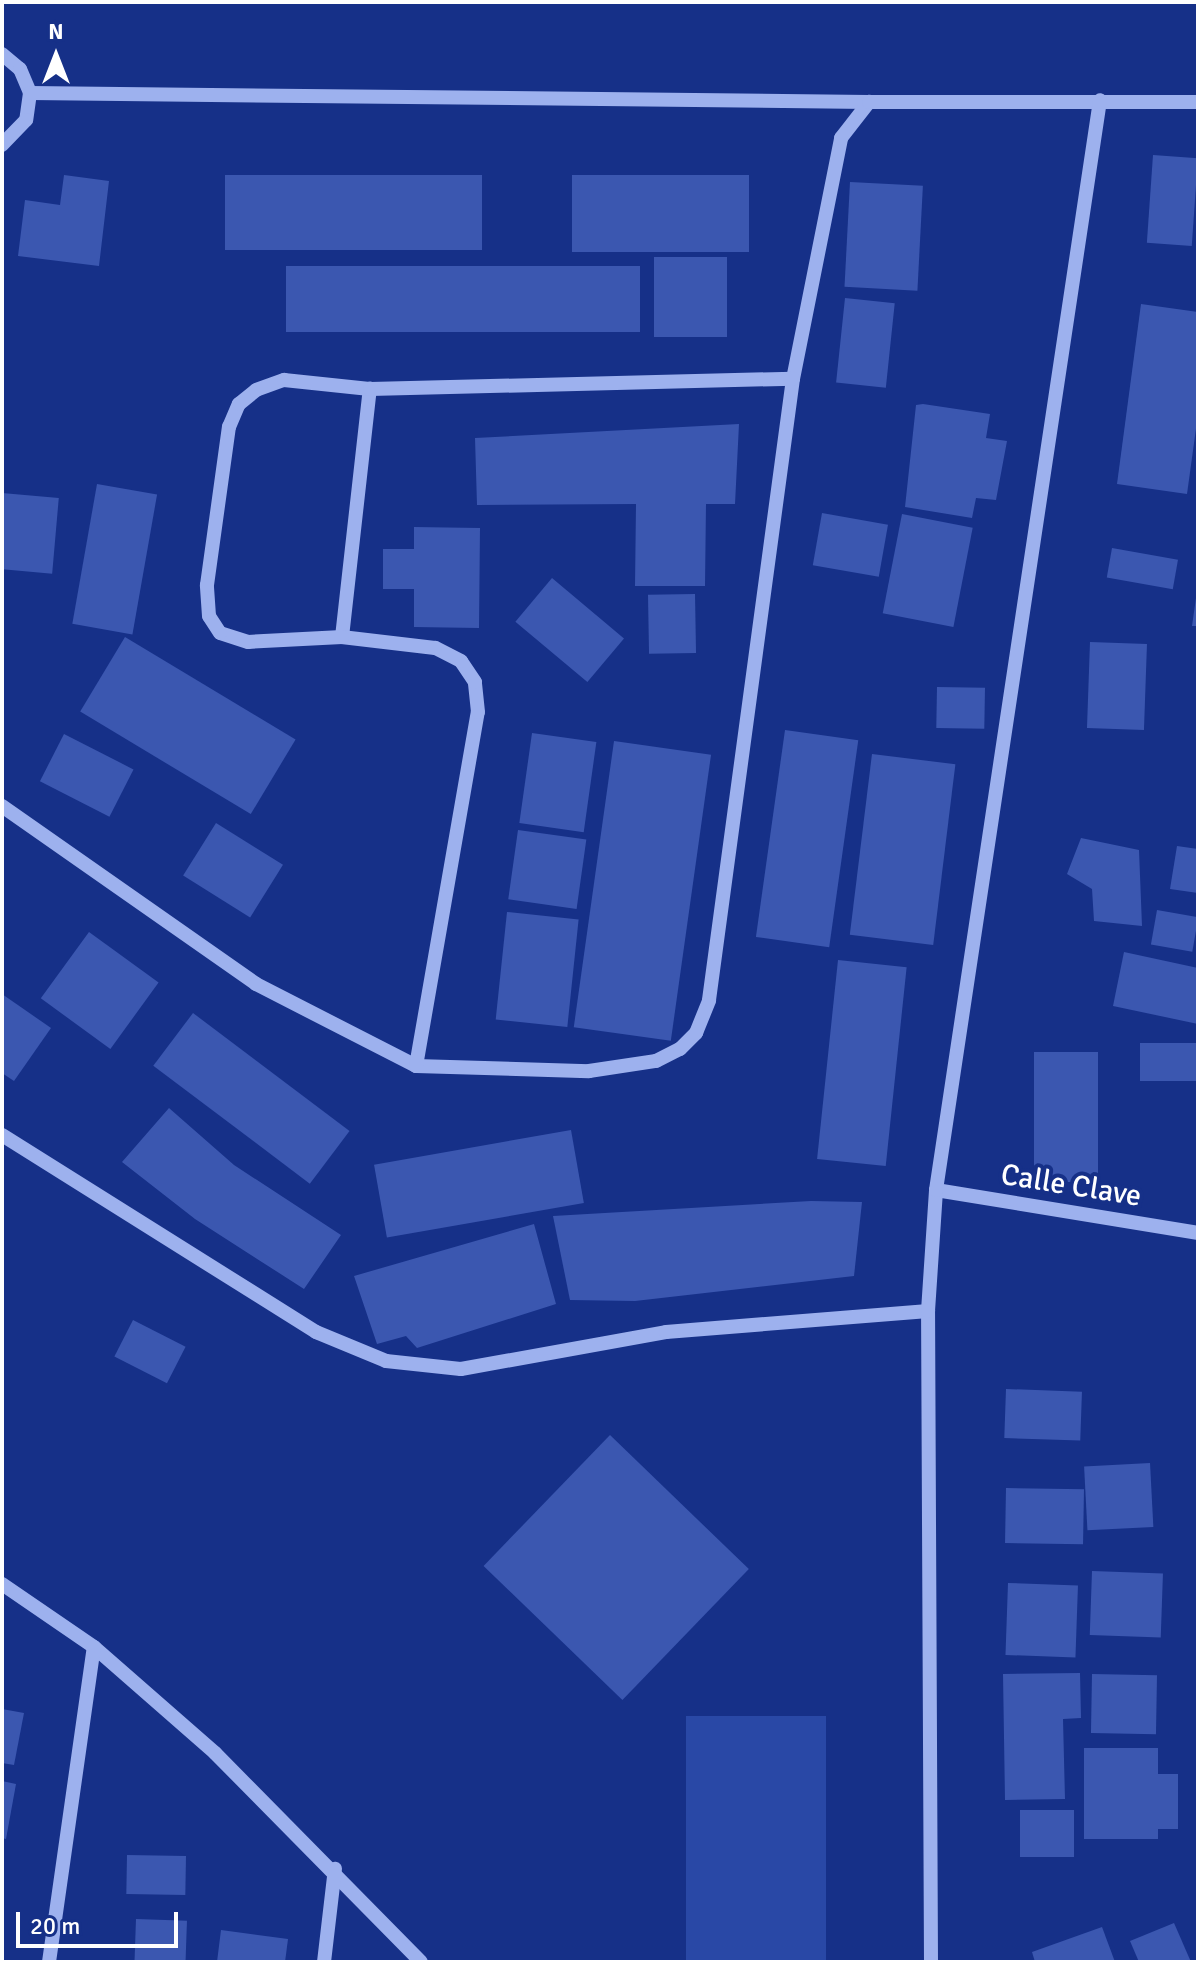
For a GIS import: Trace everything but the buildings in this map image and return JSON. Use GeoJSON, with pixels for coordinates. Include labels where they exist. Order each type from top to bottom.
{"type":"FeatureCollection","features":[{"type":"Feature","properties":{"kind":"street"},"geometry":{"type":"LineString","coordinates":[[2,54],[20,69],[30,93],[26,120],[2,145]]}},
{"type":"Feature","properties":{"kind":"street"},"geometry":{"type":"LineString","coordinates":[[30,93],[869,102],[1198,102]]}},
{"type":"Feature","properties":{"kind":"street"},"geometry":{"type":"LineString","coordinates":[[931,1962],[928,1311],[936,1190],[1100,100]]}},
{"type":"Feature","properties":{"kind":"street"},"geometry":{"type":"LineString","coordinates":[[2,806],[256,984],[416,1066],[589,1071],[656,1061],[680,1049],[696,1033],[709,1000],[793,379],[841,138],[869,102]]}},
{"type":"Feature","properties":{"kind":"street"},"geometry":{"type":"LineString","coordinates":[[416,1066],[478,712],[475,682],[461,661],[435,648],[342,637],[248,642],[220,633],[209,616],[207,585],[229,427],[239,404],[256,390],[284,380],[370,389],[793,379]]}},
{"type":"Feature","properties":{"kind":"street"},"geometry":{"type":"LineString","coordinates":[[342,637],[370,389]]}},
{"type":"Feature","properties":{"kind":"street"},"geometry":{"type":"LineString","coordinates":[[2,1135],[316,1332],[386,1361],[461,1369],[666,1332],[928,1311]]}},
{"type":"Feature","properties":{"kind":"street","name":"Calle Clave"},"geometry":{"type":"LineString","coordinates":[[936,1190],[1198,1233]]}},
{"type":"Feature","properties":{"kind":"street"},"geometry":{"type":"LineString","coordinates":[[2,1584],[94,1647],[215,1753],[335,1869],[421,1962]]}},
{"type":"Feature","properties":{"kind":"street"},"geometry":{"type":"LineString","coordinates":[[49,1962],[94,1647]]}},
{"type":"Feature","properties":{"kind":"street"},"geometry":{"type":"LineString","coordinates":[[324,1962],[335,1869]]}},
{"type":"Feature","properties":{"kind":"shaded area"},"geometry":{"type":"Polygon","coordinates":[[[686,1716],[826,1716],[826,1962],[686,1962],[686,1716]]]}}]}
